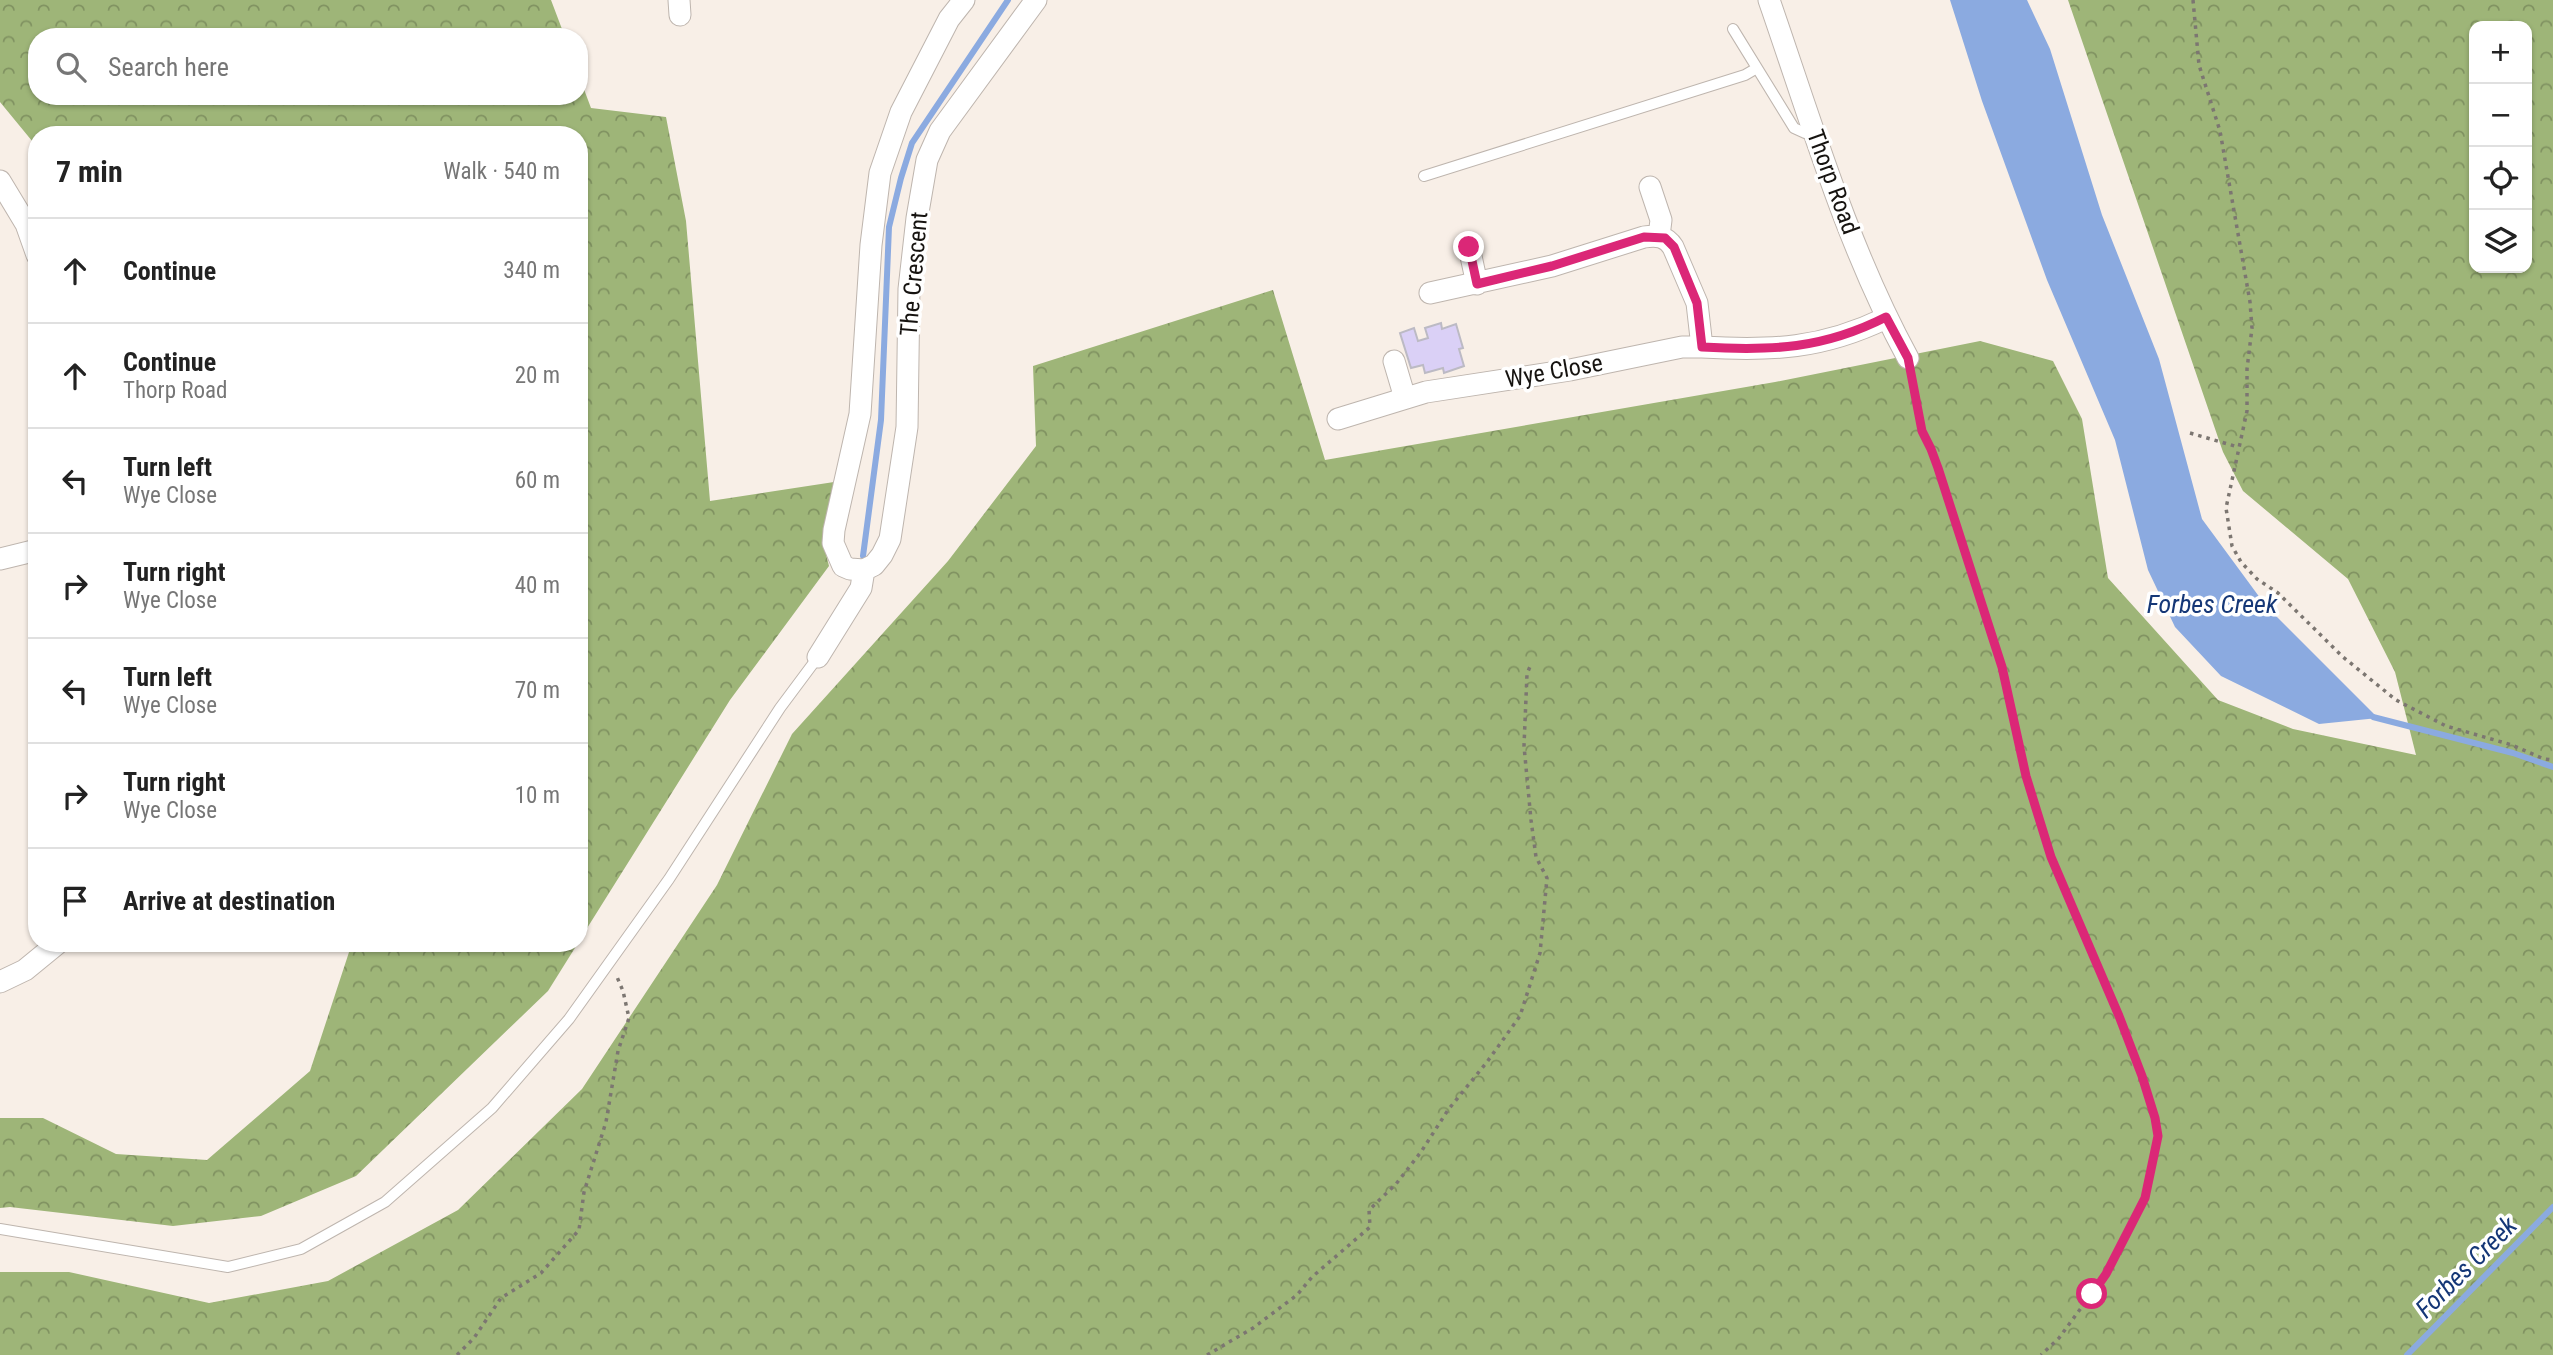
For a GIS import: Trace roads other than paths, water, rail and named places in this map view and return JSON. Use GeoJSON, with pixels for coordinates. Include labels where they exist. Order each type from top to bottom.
{"type":"FeatureCollection","features":[{"type":"Feature","properties":{"kind":"street","name":"The Crescent"},"geometry":{"type":"LineString","coordinates":[[964,0],[949,19],[901,112],[880,173],[871,245],[860,414],[834,530],[835,552],[843,566],[850,569],[864,570],[874,565],[890,539],[907,427],[909,289],[927,160],[947,120],[1036,0]]}},
{"type":"Feature","properties":{"kind":"street","name":"Thorp Road"},"geometry":{"type":"LineString","coordinates":[[1769,0],[1848,227],[1886,317],[1908,358]]}},
{"type":"Feature","properties":{"kind":"street"},"geometry":{"type":"LineString","coordinates":[[0,181],[28,230]]}},
{"type":"Feature","properties":{"kind":"street"},"geometry":{"type":"LineString","coordinates":[[1650,187],[1661,220],[1659,236]]}},
{"type":"Feature","properties":{"kind":"street"},"geometry":{"type":"LineString","coordinates":[[1430,293],[1552,266],[1644,237],[1659,236],[1674,247],[1697,303],[1702,347]]}},
{"type":"Feature","properties":{"kind":"street"},"geometry":{"type":"LineString","coordinates":[[1469,247],[1477,284]]}},
{"type":"Feature","properties":{"kind":"street","name":"Wye Close"},"geometry":{"type":"LineString","coordinates":[[1338,419],[1426,392],[1570,370],[1682,347],[1760,349],[1810,345],[1858,332],[1886,317]]}},
{"type":"Feature","properties":{"kind":"street"},"geometry":{"type":"LineString","coordinates":[[1394,361],[1405,398]]}},
{"type":"Feature","properties":{"kind":"street"},"geometry":{"type":"LineString","coordinates":[[0,559],[28,552]]}},
{"type":"Feature","properties":{"kind":"street","name":"The Crescent"},"geometry":{"type":"LineString","coordinates":[[818,657],[861,588],[864,570]]}},
{"type":"Feature","properties":{"kind":"street"},"geometry":{"type":"LineString","coordinates":[[0,982],[25,970],[47,952]]}},
{"type":"Feature","properties":{"kind":"lane"},"geometry":{"type":"LineString","coordinates":[[1733,29],[1794,128],[1805,133],[1814,131]]}},
{"type":"Feature","properties":{"kind":"lane"},"geometry":{"type":"LineString","coordinates":[[1424,176],[1745,75],[1757,68]]}},
{"type":"Feature","properties":{"kind":"lane"},"geometry":{"type":"LineString","coordinates":[[0,1229],[228,1267],[301,1249],[385,1202],[492,1108],[569,1019],[669,879],[780,708],[818,657]]}},
{"type":"Feature","properties":{"kind":"water","name":"Forbes Creek"},"geometry":{"type":"Polygon","coordinates":[[[1950,0],[2027,0],[2050,49],[2102,215],[2159,359],[2202,519],[2266,606],[2378,718],[2319,724],[2221,676],[2175,627],[2148,570],[2115,440],[2047,280],[1982,101],[1950,0]]]}},
{"type":"Feature","properties":{"kind":"waterway"},"geometry":{"type":"LineString","coordinates":[[863,556],[881,420],[889,227],[901,178],[912,143],[1008,0]]}},
{"type":"Feature","properties":{"kind":"waterway","name":"Forbes Creek"},"geometry":{"type":"LineString","coordinates":[[2373,717],[2513,753],[2553,767]]}},
{"type":"Feature","properties":{"kind":"waterway","name":"Forbes Creek"},"geometry":{"type":"LineString","coordinates":[[2407,1355],[2553,1207]]}}]}
